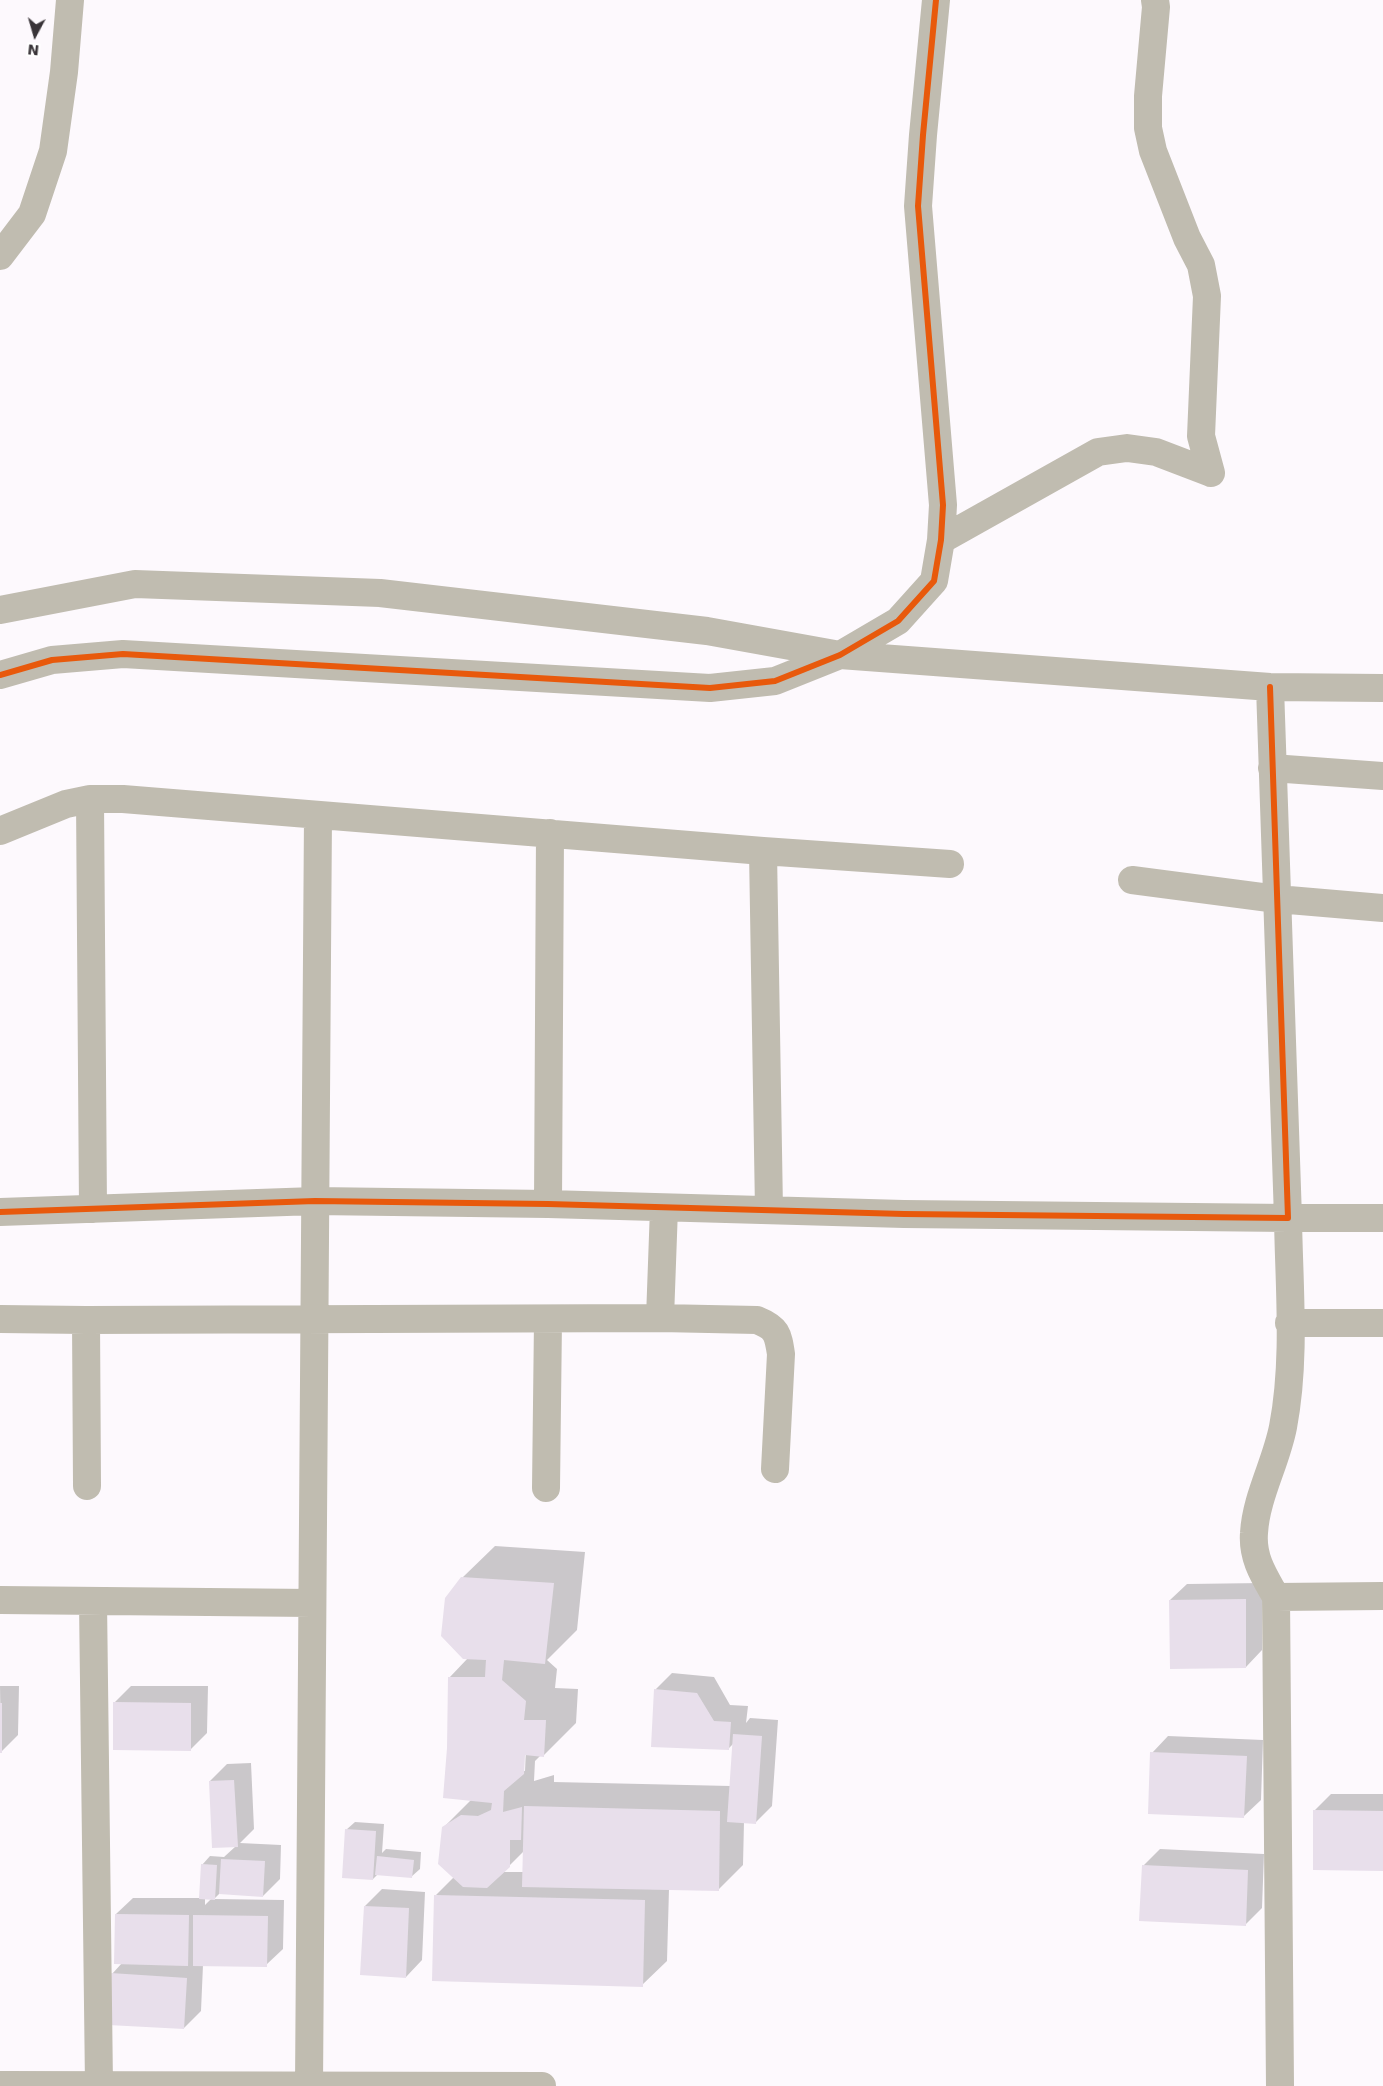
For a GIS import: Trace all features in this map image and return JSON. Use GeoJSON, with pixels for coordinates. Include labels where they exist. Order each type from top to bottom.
{"type":"FeatureCollection","features":[{"type":"Feature","properties":{"kind":"street"},"geometry":{"type":"LineString","coordinates":[[0,256],[32,214],[53,152],[64,72],[70,0]]}},
{"type":"Feature","properties":{"kind":"street"},"geometry":{"type":"LineString","coordinates":[[0,675],[52,660],[123,654],[710,688],[775,681],[840,655],[898,621],[934,581],[942,540],[943,505],[918,206],[936,0]]}},
{"type":"Feature","properties":{"kind":"street"},"geometry":{"type":"LineString","coordinates":[[942,540],[1098,452],[1127,448],[1156,452],[1211,473],[1201,436],[1206,306],[1201,265],[1187,238],[1153,151],[1148,128],[1148,96],[1156,7],[1154,0]]}},
{"type":"Feature","properties":{"kind":"street"},"geometry":{"type":"LineString","coordinates":[[0,610],[135,584],[380,593],[707,631],[840,655],[1270,687],[1383,688]]}},
{"type":"Feature","properties":{"kind":"street"},"geometry":{"type":"LineString","coordinates":[[1270,687],[1288,1218],[1288,1391],[1282,1428],[1256,1518],[1254,1551],[1258,1566],[1276,1597],[1280,2086]]}},
{"type":"Feature","properties":{"kind":"street"},"geometry":{"type":"LineString","coordinates":[[1272,768],[1383,776]]}},
{"type":"Feature","properties":{"kind":"street"},"geometry":{"type":"LineString","coordinates":[[90,799],[93,1209]]}},
{"type":"Feature","properties":{"kind":"street"},"geometry":{"type":"LineString","coordinates":[[0,831],[66,804],[90,799],[123,799],[763,851],[950,864]]}},
{"type":"Feature","properties":{"kind":"street"},"geometry":{"type":"LineString","coordinates":[[309,2086],[318,814]]}},
{"type":"Feature","properties":{"kind":"street"},"geometry":{"type":"LineString","coordinates":[[548,1204],[550,833]]}},
{"type":"Feature","properties":{"kind":"street"},"geometry":{"type":"LineString","coordinates":[[763,851],[769,1210]]}},
{"type":"Feature","properties":{"kind":"street"},"geometry":{"type":"LineString","coordinates":[[1132,880],[1276,899],[1383,908]]}},
{"type":"Feature","properties":{"kind":"street"},"geometry":{"type":"LineString","coordinates":[[0,1212],[315,1202],[548,1204],[904,1214],[1383,1218]]}},
{"type":"Feature","properties":{"kind":"street"},"geometry":{"type":"LineString","coordinates":[[660,1318],[664,1208]]}},
{"type":"Feature","properties":{"kind":"street"},"geometry":{"type":"LineString","coordinates":[[0,1319],[548,1320],[660,1318],[758,1320],[770,1325],[778,1336],[781,1354],[775,1469]]}},
{"type":"Feature","properties":{"kind":"street"},"geometry":{"type":"LineString","coordinates":[[86,1320],[87,1486]]}},
{"type":"Feature","properties":{"kind":"street"},"geometry":{"type":"LineString","coordinates":[[546,1488],[548,1320]]}},
{"type":"Feature","properties":{"kind":"street"},"geometry":{"type":"LineString","coordinates":[[1289,1323],[1383,1323]]}},
{"type":"Feature","properties":{"kind":"street"},"geometry":{"type":"LineString","coordinates":[[1276,1597],[1383,1596]]}},
{"type":"Feature","properties":{"kind":"street"},"geometry":{"type":"LineString","coordinates":[[0,1600],[312,1603]]}},
{"type":"Feature","properties":{"kind":"street"},"geometry":{"type":"LineString","coordinates":[[93,1601],[98,2085]]}},
{"type":"Feature","properties":{"kind":"street"},"geometry":{"type":"LineString","coordinates":[[0,2085],[542,2086]]}},
{"type":"Feature","properties":{"kind":"building"},"geometry":{"type":"Polygon","coordinates":[[[461,1577],[554,1583],[545,1664],[504,1660],[502,1680],[526,1701],[524,1720],[546,1720],[544,1757],[525,1755],[524,1774],[504,1791],[503,1812],[522,1807],[521,1840],[510,1840],[510,1867],[487,1888],[463,1887],[438,1864],[442,1827],[461,1815],[478,1816],[491,1810],[492,1803],[443,1798],[447,1748],[448,1677],[485,1677],[486,1660],[463,1659],[441,1636],[445,1598],[461,1577]]]}},
{"type":"Feature","properties":{"kind":"building"},"geometry":{"type":"Polygon","coordinates":[[[1246,1599],[1246,1668],[1170,1669],[1169,1600],[1246,1599]]]}},
{"type":"Feature","properties":{"kind":"building"},"geometry":{"type":"Polygon","coordinates":[[[654,1689],[697,1693],[714,1721],[731,1722],[729,1750],[651,1747],[654,1689]]]}},
{"type":"Feature","properties":{"kind":"building"},"geometry":{"type":"Polygon","coordinates":[[[113,1702],[191,1703],[191,1751],[113,1750],[113,1702]]]}},
{"type":"Feature","properties":{"kind":"building"},"geometry":{"type":"Polygon","coordinates":[[[0,1703],[2,1703],[2,1753],[0,1753],[0,1703]]]}},
{"type":"Feature","properties":{"kind":"building"},"geometry":{"type":"Polygon","coordinates":[[[733,1734],[762,1736],[756,1824],[727,1822],[733,1734]]]}},
{"type":"Feature","properties":{"kind":"building"},"geometry":{"type":"Polygon","coordinates":[[[1150,1752],[1247,1756],[1244,1818],[1148,1814],[1150,1752]]]}},
{"type":"Feature","properties":{"kind":"building"},"geometry":{"type":"Polygon","coordinates":[[[234,1780],[238,1847],[212,1848],[209,1781],[234,1780]]]}},
{"type":"Feature","properties":{"kind":"building"},"geometry":{"type":"Polygon","coordinates":[[[524,1806],[720,1811],[719,1891],[522,1887],[524,1806]]]}},
{"type":"Feature","properties":{"kind":"building"},"geometry":{"type":"Polygon","coordinates":[[[1313,1810],[1383,1811],[1383,1871],[1313,1870],[1313,1810]]]}},
{"type":"Feature","properties":{"kind":"building"},"geometry":{"type":"Polygon","coordinates":[[[345,1829],[376,1831],[373,1880],[342,1878],[345,1829]]]}},
{"type":"Feature","properties":{"kind":"building"},"geometry":{"type":"Polygon","coordinates":[[[377,1856],[414,1860],[412,1878],[375,1875],[377,1856]]]}},
{"type":"Feature","properties":{"kind":"building"},"geometry":{"type":"Polygon","coordinates":[[[221,1859],[265,1861],[263,1897],[219,1894],[221,1859]]]}},
{"type":"Feature","properties":{"kind":"building"},"geometry":{"type":"Polygon","coordinates":[[[201,1864],[217,1865],[215,1900],[199,1899],[201,1864]]]}},
{"type":"Feature","properties":{"kind":"building"},"geometry":{"type":"Polygon","coordinates":[[[1142,1865],[1248,1870],[1246,1926],[1139,1921],[1142,1865]]]}},
{"type":"Feature","properties":{"kind":"building"},"geometry":{"type":"Polygon","coordinates":[[[434,1895],[645,1900],[643,1987],[432,1981],[434,1895]]]}},
{"type":"Feature","properties":{"kind":"building"},"geometry":{"type":"Polygon","coordinates":[[[364,1906],[409,1908],[406,1978],[360,1975],[364,1906]]]}},
{"type":"Feature","properties":{"kind":"building"},"geometry":{"type":"Polygon","coordinates":[[[115,1914],[189,1915],[188,1966],[114,1964],[115,1914]]]}},
{"type":"Feature","properties":{"kind":"building"},"geometry":{"type":"Polygon","coordinates":[[[193,1915],[268,1916],[267,1967],[193,1966],[193,1915]]]}},
{"type":"Feature","properties":{"kind":"building"},"geometry":{"type":"Polygon","coordinates":[[[110,1973],[187,1978],[184,2029],[108,2025],[110,1973]]]}},
{"type":"Feature","properties":{"kind":"cycle path"},"geometry":{"type":"LineString","coordinates":[[0,675],[52,660],[123,654],[710,688],[775,681],[840,655],[898,621],[934,581],[941,540],[943,505],[918,206],[936,0]]}},
{"type":"Feature","properties":{"kind":"cycle path"},"geometry":{"type":"LineString","coordinates":[[0,1212],[315,1201],[548,1204],[904,1214],[1288,1218],[1270,687]]}}]}
